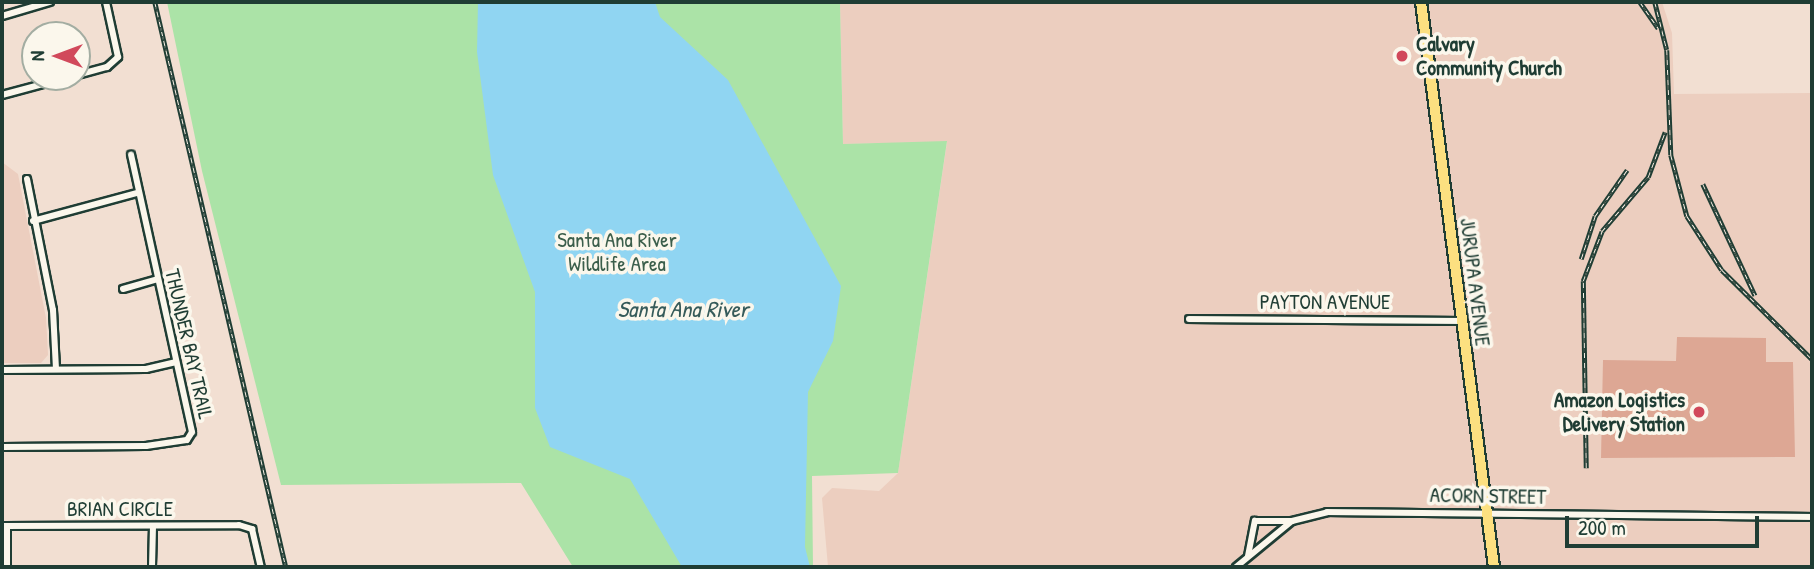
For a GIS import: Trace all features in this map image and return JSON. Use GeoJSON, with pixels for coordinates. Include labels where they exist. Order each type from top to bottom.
{"type":"FeatureCollection","features":[{"type":"Feature","properties":{"kind":"main road","name":"JURUPA AVENUE"},"geometry":{"type":"LineString","coordinates":[[1421,2],[1484,514],[1494,567]]}},
{"type":"Feature","properties":{"kind":"street"},"geometry":{"type":"LineString","coordinates":[[2,16],[50,2]]}},
{"type":"Feature","properties":{"kind":"street"},"geometry":{"type":"LineString","coordinates":[[91,71],[107,67],[118,57],[106,2]]}},
{"type":"Feature","properties":{"kind":"street"},"geometry":{"type":"LineString","coordinates":[[2,95],[21,90]]}},
{"type":"Feature","properties":{"kind":"street","name":"THUNDER BAY TRAIL"},"geometry":{"type":"LineString","coordinates":[[2,447],[146,446],[187,440],[192,432],[137,193],[131,155]]}},
{"type":"Feature","properties":{"kind":"street"},"geometry":{"type":"LineString","coordinates":[[27,179],[33,221],[53,310],[56,369]]}},
{"type":"Feature","properties":{"kind":"street"},"geometry":{"type":"LineString","coordinates":[[33,221],[137,193]]}},
{"type":"Feature","properties":{"kind":"street"},"geometry":{"type":"LineString","coordinates":[[123,289],[157,279]]}},
{"type":"Feature","properties":{"kind":"street","name":"PAYTON AVENUE"},"geometry":{"type":"LineString","coordinates":[[1189,319],[1461,321]]}},
{"type":"Feature","properties":{"kind":"street"},"geometry":{"type":"LineString","coordinates":[[2,370],[146,369],[176,362]]}},
{"type":"Feature","properties":{"kind":"street","name":"ACORN STREET"},"geometry":{"type":"LineString","coordinates":[[1248,556],[1255,521],[1292,522],[1327,512],[1812,517]]}},
{"type":"Feature","properties":{"kind":"street","name":"ACORN STREET"},"geometry":{"type":"LineString","coordinates":[[1236,567],[1292,522]]}},
{"type":"Feature","properties":{"kind":"street","name":"BRIAN CIRCLE"},"geometry":{"type":"LineString","coordinates":[[4,526],[239,525],[252,529],[261,567]]}},
{"type":"Feature","properties":{"kind":"street"},"geometry":{"type":"LineString","coordinates":[[4,526],[7,567]]}},
{"type":"Feature","properties":{"kind":"street"},"geometry":{"type":"LineString","coordinates":[[152,567],[153,526]]}},
{"type":"Feature","properties":{"kind":"shaded area"},"geometry":{"type":"Polygon","coordinates":[[[840,2],[1662,2],[1672,33],[1674,94],[1812,93],[1812,567],[828,567],[822,498],[832,488],[879,491],[898,473],[947,142],[843,144],[840,2]]]}},
{"type":"Feature","properties":{"kind":"shaded area"},"geometry":{"type":"Polygon","coordinates":[[[2,162],[18,174],[46,318],[48,355],[41,363],[2,363],[2,162]]]}},
{"type":"Feature","properties":{"kind":"green space","name":"Santa Ana River Wildlife Area"},"geometry":{"type":"Polygon","coordinates":[[[167,2],[840,2],[843,144],[947,141],[898,473],[812,476],[813,567],[573,567],[521,483],[281,485],[202,171],[167,2]]]}},
{"type":"Feature","properties":{"kind":"water","name":"Santa Ana River"},"geometry":{"type":"Polygon","coordinates":[[[478,2],[655,2],[660,17],[728,80],[841,286],[833,341],[808,392],[805,547],[810,567],[682,567],[630,479],[550,447],[535,408],[535,292],[493,175],[477,52],[478,2]]]}},
{"type":"Feature","properties":{"kind":"building","name":"Amazon Logistics Delivery Station"},"geometry":{"type":"Polygon","coordinates":[[[1677,337],[1766,338],[1766,362],[1793,362],[1795,457],[1601,458],[1603,360],[1676,361],[1677,337]]]}},
{"type":"Feature","properties":{"kind":"railway"},"geometry":{"type":"LineString","coordinates":[[155,2],[286,567]]}},
{"type":"Feature","properties":{"kind":"railway"},"geometry":{"type":"LineString","coordinates":[[1640,2],[1658,28]]}},
{"type":"Feature","properties":{"kind":"railway"},"geometry":{"type":"LineString","coordinates":[[1655,2],[1667,50],[1671,155],[1687,216],[1722,270],[1812,359]]}},
{"type":"Feature","properties":{"kind":"railway"},"geometry":{"type":"LineString","coordinates":[[1586,468],[1583,281],[1602,231],[1648,177],[1665,132]]}},
{"type":"Feature","properties":{"kind":"railway"},"geometry":{"type":"LineString","coordinates":[[1581,259],[1595,216],[1627,170]]}},
{"type":"Feature","properties":{"kind":"railway"},"geometry":{"type":"LineString","coordinates":[[1703,184],[1755,295]]}},
{"type":"Feature","properties":{"kind":"place","name":"Calvary Community Church"},"geometry":{"type":"Point","coordinates":[1402,56]}},
{"type":"Feature","properties":{"kind":"place","name":"Amazon Logistics Delivery Station"},"geometry":{"type":"Point","coordinates":[1699,412]}}]}
